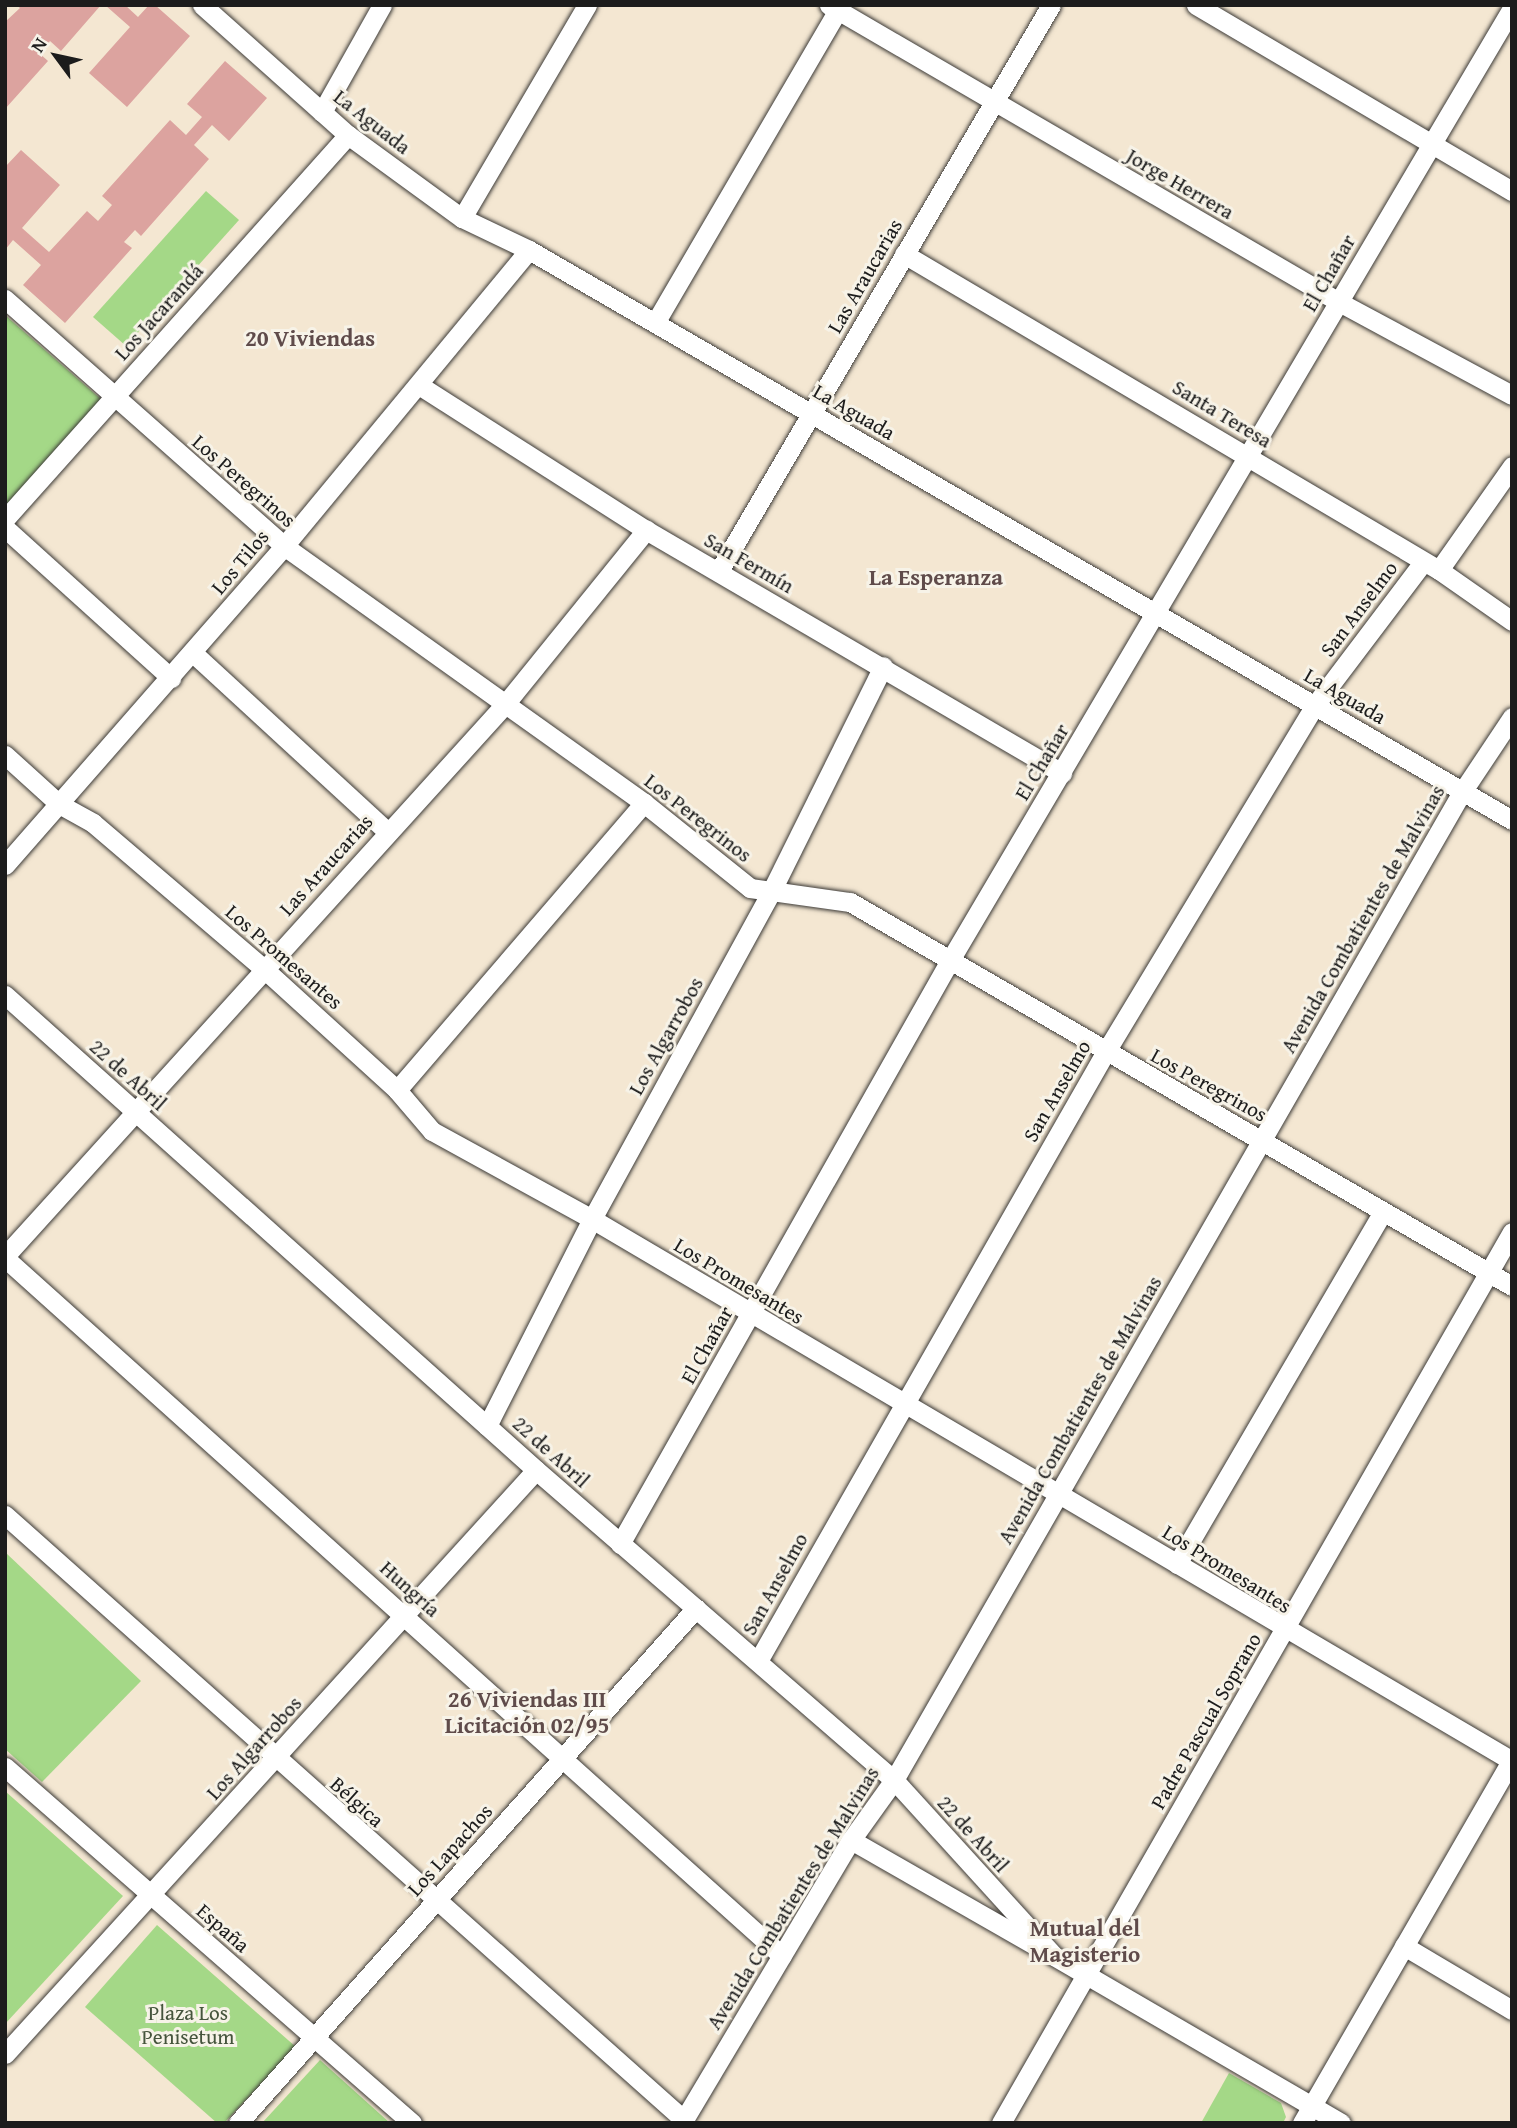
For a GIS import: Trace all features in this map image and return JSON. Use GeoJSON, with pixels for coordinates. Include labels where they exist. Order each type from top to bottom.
{"type":"FeatureCollection","features":[{"type":"Feature","properties":{"kind":"street","name":"La Aguada"},"geometry":{"type":"LineString","coordinates":[[202,5],[348,135],[462,218],[529,250],[1512,820]]}},
{"type":"Feature","properties":{"kind":"street"},"geometry":{"type":"LineString","coordinates":[[322,112],[382,5]]}},
{"type":"Feature","properties":{"kind":"street"},"geometry":{"type":"LineString","coordinates":[[462,218],[587,5]]}},
{"type":"Feature","properties":{"kind":"street","name":"Las Araucarias"},"geometry":{"type":"LineString","coordinates":[[719,571],[1051,5]]}},
{"type":"Feature","properties":{"kind":"street"},"geometry":{"type":"LineString","coordinates":[[1196,5],[1512,191]]}},
{"type":"Feature","properties":{"kind":"street"},"geometry":{"type":"LineString","coordinates":[[655,323],[836,7]]}},
{"type":"Feature","properties":{"kind":"street","name":"Jorge Herrera"},"geometry":{"type":"LineString","coordinates":[[836,7],[993,102],[1339,302],[1512,395]]}},
{"type":"Feature","properties":{"kind":"street","name":"El Chañar"},"geometry":{"type":"LineString","coordinates":[[620,1544],[949,962],[1512,8]]}},
{"type":"Feature","properties":{"kind":"street","name":"Los Jacarandá"},"geometry":{"type":"LineString","coordinates":[[5,519],[348,135]]}},
{"type":"Feature","properties":{"kind":"street","name":"Los Tilos"},"geometry":{"type":"LineString","coordinates":[[5,865],[193,653],[529,250]]}},
{"type":"Feature","properties":{"kind":"street","name":"Santa Teresa"},"geometry":{"type":"LineString","coordinates":[[904,254],[1431,566],[1512,621]]}},
{"type":"Feature","properties":{"kind":"street","name":"Los Peregrinos"},"geometry":{"type":"LineString","coordinates":[[5,299],[284,546],[643,803],[750,888],[850,902],[1105,1053],[1512,1286]]}},
{"type":"Feature","properties":{"kind":"street","name":"San Fermín"},"geometry":{"type":"LineString","coordinates":[[419,385],[646,530],[883,666],[1062,773]]}},
{"type":"Feature","properties":{"kind":"street","name":"San Anselmo"},"geometry":{"type":"LineString","coordinates":[[758,1661],[1105,1053],[1315,705],[1512,466]]}},
{"type":"Feature","properties":{"kind":"street"},"geometry":{"type":"LineString","coordinates":[[5,527],[171,678]]}},
{"type":"Feature","properties":{"kind":"street","name":"Las Araucarias"},"geometry":{"type":"LineString","coordinates":[[5,1257],[263,968],[506,703],[646,530]]}},
{"type":"Feature","properties":{"kind":"street"},"geometry":{"type":"LineString","coordinates":[[193,653],[388,832]]}},
{"type":"Feature","properties":{"kind":"street","name":"Los Algarrobos"},"geometry":{"type":"LineString","coordinates":[[487,1426],[592,1219],[771,892],[883,666]]}},
{"type":"Feature","properties":{"kind":"street","name":"Avenida Combatientes de Malvinas"},"geometry":{"type":"LineString","coordinates":[[681,2122],[851,1840],[894,1780],[1462,792],[1512,717]]}},
{"type":"Feature","properties":{"kind":"street","name":"Los Promesantes"},"geometry":{"type":"LineString","coordinates":[[5,755],[59,804],[93,823],[263,968],[397,1090],[432,1131],[592,1219],[1059,1493],[1284,1630],[1512,1760]]}},
{"type":"Feature","properties":{"kind":"street"},"geometry":{"type":"LineString","coordinates":[[397,1090],[643,803]]}},
{"type":"Feature","properties":{"kind":"street","name":"22 de Abril"},"geometry":{"type":"LineString","coordinates":[[5,995],[620,1544],[894,1780],[1054,1956]]}},
{"type":"Feature","properties":{"kind":"street"},"geometry":{"type":"LineString","coordinates":[[1177,1564],[1383,1212]]}},
{"type":"Feature","properties":{"kind":"street","name":"Padre Pascual Soprano"},"geometry":{"type":"LineString","coordinates":[[1001,2123],[1512,1232]]}},
{"type":"Feature","properties":{"kind":"street","name":"Hungría"},"geometry":{"type":"LineString","coordinates":[[5,1257],[564,1756],[782,1956]]}},
{"type":"Feature","properties":{"kind":"street","name":"Los Algarrobos"},"geometry":{"type":"LineString","coordinates":[[5,2054],[536,1469]]}},
{"type":"Feature","properties":{"kind":"street","name":"Bélgica"},"geometry":{"type":"LineString","coordinates":[[5,1515],[681,2122]]}},
{"type":"Feature","properties":{"kind":"street","name":"Los Lapachos"},"geometry":{"type":"LineString","coordinates":[[237,2123],[696,1608]]}},
{"type":"Feature","properties":{"kind":"street"},"geometry":{"type":"LineString","coordinates":[[1307,2114],[1512,1760]]}},
{"type":"Feature","properties":{"kind":"street","name":"España"},"geometry":{"type":"LineString","coordinates":[[5,1767],[412,2123]]}},
{"type":"Feature","properties":{"kind":"street","name":"22 de Abril"},"geometry":{"type":"LineString","coordinates":[[851,1840],[1086,1975],[1307,2114],[1341,2123]]}},
{"type":"Feature","properties":{"kind":"street"},"geometry":{"type":"LineString","coordinates":[[1404,1946],[1512,2010]]}},
{"type":"Feature","properties":{"kind":"green space"},"geometry":{"type":"Polygon","coordinates":[[[206,191],[239,220],[126,346],[93,317],[206,191]]]}},
{"type":"Feature","properties":{"kind":"green space"},"geometry":{"type":"Polygon","coordinates":[[[5,315],[102,400],[5,510],[5,315]]]}},
{"type":"Feature","properties":{"kind":"green space"},"geometry":{"type":"Polygon","coordinates":[[[5,1552],[141,1681],[42,1782],[5,1749],[5,1552]]]}},
{"type":"Feature","properties":{"kind":"green space"},"geometry":{"type":"Polygon","coordinates":[[[5,1791],[123,1896],[5,2024],[5,1791]]]}},
{"type":"Feature","properties":{"kind":"green space","name":"Plaza Los Penisetum"},"geometry":{"type":"Polygon","coordinates":[[[157,1925],[296,2047],[224,2123],[217,2123],[85,2007],[157,1925]]]}},
{"type":"Feature","properties":{"kind":"green space"},"geometry":{"type":"Polygon","coordinates":[[[320,2060],[390,2123],[262,2123],[320,2060]]]}},
{"type":"Feature","properties":{"kind":"green space"},"geometry":{"type":"Polygon","coordinates":[[[1229,2073],[1281,2103],[1286,2117],[1283,2123],[1201,2123],[1229,2073]]]}},
{"type":"Feature","properties":{"kind":"building"},"geometry":{"type":"Polygon","coordinates":[[[16,5],[101,5],[61,51],[50,41],[39,53],[48,61],[5,109],[5,22],[20,8],[16,5]]]}},
{"type":"Feature","properties":{"kind":"building"},"geometry":{"type":"Polygon","coordinates":[[[105,5],[125,5],[138,17],[149,5],[155,5],[190,36],[127,107],[89,73],[130,27],[105,5]]]}},
{"type":"Feature","properties":{"kind":"building"},"geometry":{"type":"Polygon","coordinates":[[[225,61],[267,98],[229,141],[212,125],[194,145],[209,159],[141,236],[135,230],[124,242],[132,248],[65,323],[23,285],[41,265],[13,240],[5,250],[5,167],[21,150],[60,185],[22,228],[49,252],[87,211],[98,221],[112,205],[102,196],[170,120],[186,135],[202,117],[187,104],[225,61]]]}},
{"type":"Feature","properties":{"kind":"district","name":"20 Viviendas"},"geometry":{"type":"Point","coordinates":[310,338]}},
{"type":"Feature","properties":{"kind":"district","name":"La Esperanza"},"geometry":{"type":"Point","coordinates":[936,577]}},
{"type":"Feature","properties":{"kind":"district","name":"26 Viviendas III Licitación 02/95"},"geometry":{"type":"Point","coordinates":[527,1712]}},
{"type":"Feature","properties":{"kind":"district","name":"Mutual del Magisterio"},"geometry":{"type":"Point","coordinates":[1085,1941]}}]}
